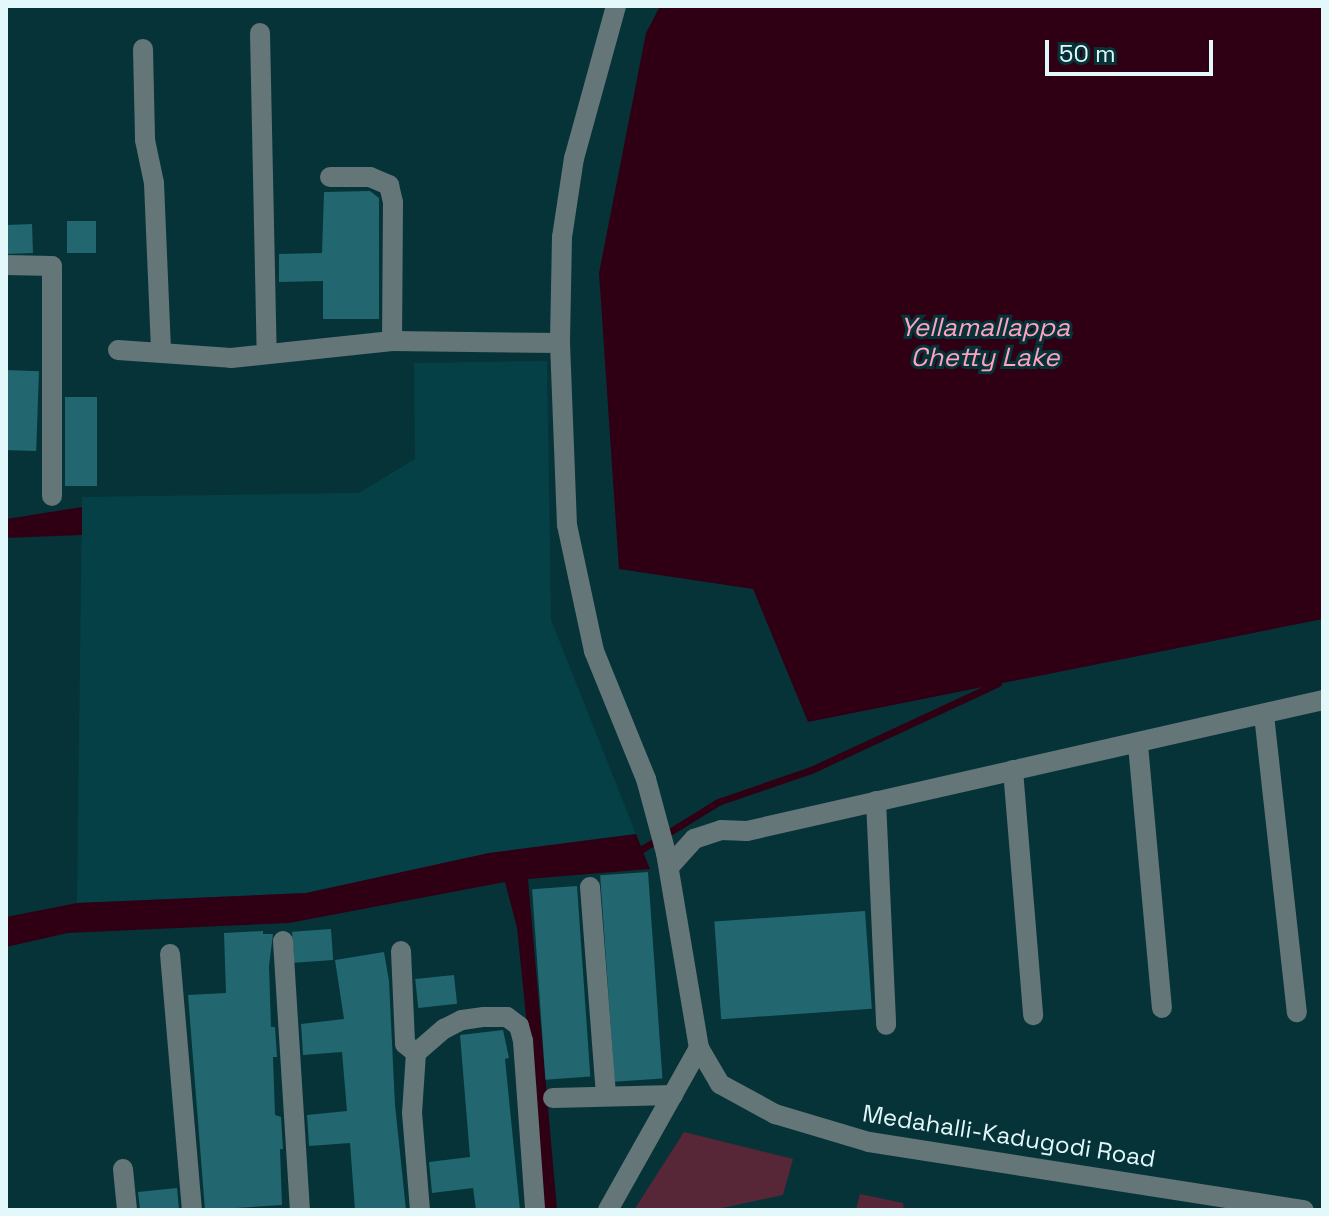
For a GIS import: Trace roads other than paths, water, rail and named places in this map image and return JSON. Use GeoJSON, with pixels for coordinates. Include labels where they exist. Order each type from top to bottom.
{"type":"FeatureCollection","features":[{"type":"Feature","properties":{"kind":"street","name":"Medahalli-Kadugodi Road"},"geometry":{"type":"LineString","coordinates":[[616,6],[574,158],[562,237],[560,343],[567,525],[594,651],[646,779],[668,860],[699,1048],[720,1084],[775,1114],[869,1142],[1304,1210]]}},
{"type":"Feature","properties":{"kind":"street"},"geometry":{"type":"LineString","coordinates":[[260,33],[267,354]]}},
{"type":"Feature","properties":{"kind":"street"},"geometry":{"type":"LineString","coordinates":[[143,49],[145,140],[154,183],[161,353]]}},
{"type":"Feature","properties":{"kind":"street"},"geometry":{"type":"LineString","coordinates":[[330,177],[370,177],[389,185],[393,202],[392,341]]}},
{"type":"Feature","properties":{"kind":"street"},"geometry":{"type":"LineString","coordinates":[[6,265],[52,266],[52,496]]}},
{"type":"Feature","properties":{"kind":"street"},"geometry":{"type":"LineString","coordinates":[[118,350],[231,358],[392,341],[560,343]]}},
{"type":"Feature","properties":{"kind":"street"},"geometry":{"type":"LineString","coordinates":[[668,860],[694,839],[721,830],[747,831],[1013,770],[1138,745],[1323,700]]}},
{"type":"Feature","properties":{"kind":"street"},"geometry":{"type":"LineString","coordinates":[[1264,715],[1297,1012]]}},
{"type":"Feature","properties":{"kind":"street"},"geometry":{"type":"LineString","coordinates":[[1138,745],[1162,1008]]}},
{"type":"Feature","properties":{"kind":"street"},"geometry":{"type":"LineString","coordinates":[[1013,770],[1033,1015]]}},
{"type":"Feature","properties":{"kind":"street"},"geometry":{"type":"LineString","coordinates":[[876,801],[886,1025]]}},
{"type":"Feature","properties":{"kind":"street"},"geometry":{"type":"LineString","coordinates":[[590,887],[606,1095]]}},
{"type":"Feature","properties":{"kind":"street"},"geometry":{"type":"LineString","coordinates":[[283,941],[300,1210]]}},
{"type":"Feature","properties":{"kind":"street"},"geometry":{"type":"LineString","coordinates":[[401,951],[405,1044],[416,1053]]}},
{"type":"Feature","properties":{"kind":"street"},"geometry":{"type":"LineString","coordinates":[[170,954],[192,1210]]}},
{"type":"Feature","properties":{"kind":"street"},"geometry":{"type":"LineString","coordinates":[[420,1210],[412,1113],[416,1053],[444,1029],[462,1020],[507,1017],[519,1026],[535,1210]]}},
{"type":"Feature","properties":{"kind":"street"},"geometry":{"type":"LineString","coordinates":[[608,1210],[699,1048]]}},
{"type":"Feature","properties":{"kind":"street"},"geometry":{"type":"LineString","coordinates":[[553,1098],[673,1095]]}},
{"type":"Feature","properties":{"kind":"street"},"geometry":{"type":"LineString","coordinates":[[123,1169],[127,1210]]}},
{"type":"Feature","properties":{"kind":"water","name":"Yellamallappa Chetty Lake"},"geometry":{"type":"Polygon","coordinates":[[[660,6],[1323,6],[1323,619],[808,722],[753,589],[619,569],[599,273],[646,33],[660,6]]]}},
{"type":"Feature","properties":{"kind":"water"},"geometry":{"type":"Polygon","coordinates":[[[82,507],[82,535],[6,538],[6,519],[82,507]]]}},
{"type":"Feature","properties":{"kind":"water"},"geometry":{"type":"Polygon","coordinates":[[[636,834],[650,869],[528,879],[557,1210],[538,1210],[527,1026],[517,928],[505,882],[289,923],[68,933],[6,947],[6,917],[77,903],[306,893],[489,853],[636,834]]]}},
{"type":"Feature","properties":{"kind":"waterway"},"geometry":{"type":"LineString","coordinates":[[632,850],[642,849],[718,802],[811,770],[998,683]]}}]}
